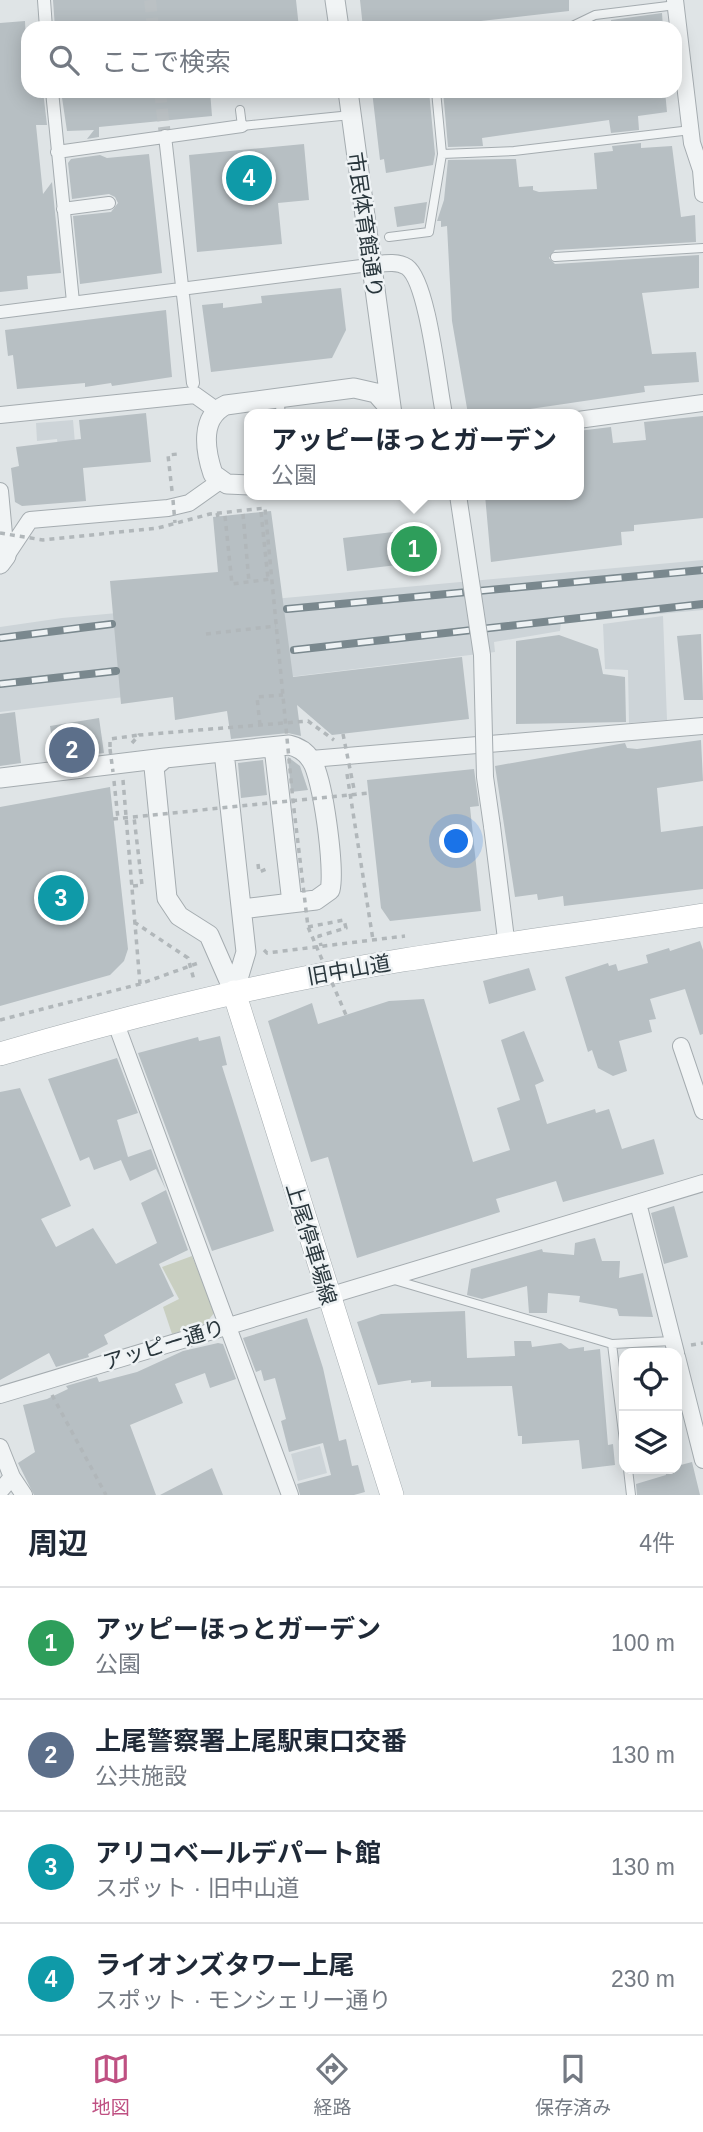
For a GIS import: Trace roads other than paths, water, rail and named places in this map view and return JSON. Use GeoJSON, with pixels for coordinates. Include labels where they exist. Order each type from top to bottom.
{"type":"FeatureCollection","features":[{"type":"Feature","properties":{"kind":"main road","name":"旧中山道"},"geometry":{"type":"LineString","coordinates":[[0,1054],[114,1021],[234,992],[403,960],[507,947],[703,915]]}},
{"type":"Feature","properties":{"kind":"main road","name":"上尾停車場線"},"geometry":{"type":"LineString","coordinates":[[234,992],[392,1495]]}},
{"type":"Feature","properties":{"kind":"street"},"geometry":{"type":"LineString","coordinates":[[44,0],[46,21]]}},
{"type":"Feature","properties":{"kind":"street"},"geometry":{"type":"LineString","coordinates":[[335,0],[338,21]]}},
{"type":"Feature","properties":{"kind":"street"},"geometry":{"type":"LineString","coordinates":[[676,3],[678,21]]}},
{"type":"Feature","properties":{"kind":"street"},"geometry":{"type":"LineString","coordinates":[[682,54],[691,130],[702,169],[703,194]]}},
{"type":"Feature","properties":{"kind":"street"},"geometry":{"type":"LineString","coordinates":[[53,98],[72,302]]}},
{"type":"Feature","properties":{"kind":"street","name":"市民体育館通り"},"geometry":{"type":"LineString","coordinates":[[349,98],[369,265],[391,409]]}},
{"type":"Feature","properties":{"kind":"street"},"geometry":{"type":"LineString","coordinates":[[57,152],[242,126]]}},
{"type":"Feature","properties":{"kind":"street"},"geometry":{"type":"LineString","coordinates":[[165,136],[193,383]]}},
{"type":"Feature","properties":{"kind":"street"},"geometry":{"type":"LineString","coordinates":[[63,209],[109,203]]}},
{"type":"Feature","properties":{"kind":"street"},"geometry":{"type":"LineString","coordinates":[[0,312],[392,262],[406,266],[421,288],[442,407]]}},
{"type":"Feature","properties":{"kind":"street"},"geometry":{"type":"LineString","coordinates":[[220,481],[210,464],[206,426],[216,410],[226,405],[280,406],[354,388],[374,377],[383,359]]}},
{"type":"Feature","properties":{"kind":"street"},"geometry":{"type":"LineString","coordinates":[[354,388],[376,393],[389,409]]}},
{"type":"Feature","properties":{"kind":"street"},"geometry":{"type":"LineString","coordinates":[[0,415],[195,395],[216,410]]}},
{"type":"Feature","properties":{"kind":"street"},"geometry":{"type":"LineString","coordinates":[[584,419],[703,403]]}},
{"type":"Feature","properties":{"kind":"street"},"geometry":{"type":"LineString","coordinates":[[3,560],[30,520],[168,508],[189,503],[220,481],[244,484]]}},
{"type":"Feature","properties":{"kind":"street"},"geometry":{"type":"LineString","coordinates":[[0,491],[3,560]]}},
{"type":"Feature","properties":{"kind":"street"},"geometry":{"type":"LineString","coordinates":[[459,500],[482,655],[485,765],[507,947]]}},
{"type":"Feature","properties":{"kind":"street"},"geometry":{"type":"LineString","coordinates":[[311,759],[703,726]]}},
{"type":"Feature","properties":{"kind":"street"},"geometry":{"type":"LineString","coordinates":[[274,747],[292,903]]}},
{"type":"Feature","properties":{"kind":"street"},"geometry":{"type":"LineString","coordinates":[[0,778],[164,758],[297,747],[311,759],[321,783],[331,883],[323,897],[242,909]]}},
{"type":"Feature","properties":{"kind":"street"},"geometry":{"type":"LineString","coordinates":[[224,752],[246,952],[234,992]]}},
{"type":"Feature","properties":{"kind":"street"},"geometry":{"type":"LineString","coordinates":[[164,758],[154,766],[153,773],[167,898],[179,916],[209,935],[234,992]]}},
{"type":"Feature","properties":{"kind":"street"},"geometry":{"type":"LineString","coordinates":[[114,1021],[290,1495]]}},
{"type":"Feature","properties":{"kind":"street"},"geometry":{"type":"LineString","coordinates":[[681,1046],[703,1111]]}},
{"type":"Feature","properties":{"kind":"street","name":"アッピー通り"},"geometry":{"type":"LineString","coordinates":[[0,1395],[703,1184]]}},
{"type":"Feature","properties":{"kind":"street"},"geometry":{"type":"LineString","coordinates":[[638,1203],[674,1348]]}},
{"type":"Feature","properties":{"kind":"street"},"geometry":{"type":"LineString","coordinates":[[682,1378],[703,1460]]}},
{"type":"Feature","properties":{"kind":"street"},"geometry":{"type":"LineString","coordinates":[[0,1447],[12,1477],[24,1495]]}},
{"type":"Feature","properties":{"kind":"street"},"geometry":{"type":"LineString","coordinates":[[0,1491],[12,1477]]}},
{"type":"Feature","properties":{"kind":"lane"},"geometry":{"type":"LineString","coordinates":[[583,21],[595,15],[676,3]]}},
{"type":"Feature","properties":{"kind":"lane"},"geometry":{"type":"LineString","coordinates":[[389,237],[429,232],[442,154],[437,98]]}},
{"type":"Feature","properties":{"kind":"lane"},"geometry":{"type":"LineString","coordinates":[[240,110],[242,126],[351,115]]}},
{"type":"Feature","properties":{"kind":"lane"},"geometry":{"type":"LineString","coordinates":[[442,154],[514,151],[691,130]]}},
{"type":"Feature","properties":{"kind":"lane"},"geometry":{"type":"LineString","coordinates":[[555,257],[703,248]]}},
{"type":"Feature","properties":{"kind":"lane"},"geometry":{"type":"LineString","coordinates":[[389,1278],[414,1288],[612,1344],[648,1348]]}},
{"type":"Feature","properties":{"kind":"lane"},"geometry":{"type":"LineString","coordinates":[[612,1344],[620,1411]]}},
{"type":"Feature","properties":{"kind":"lane"},"geometry":{"type":"LineString","coordinates":[[629,1474],[631,1495]]}},
{"type":"Feature","properties":{"kind":"tunnel"},"geometry":{"type":"LineString","coordinates":[[150,0],[152,21]]}},
{"type":"Feature","properties":{"kind":"tunnel"},"geometry":{"type":"LineString","coordinates":[[161,98],[165,136]]}},
{"type":"Feature","properties":{"kind":"railway"},"geometry":{"type":"LineString","coordinates":[[287,609],[703,570]]}},
{"type":"Feature","properties":{"kind":"railway"},"geometry":{"type":"LineString","coordinates":[[294,650],[703,604]]}},
{"type":"Feature","properties":{"kind":"railway"},"geometry":{"type":"LineString","coordinates":[[0,638],[112,624]]}},
{"type":"Feature","properties":{"kind":"railway"},"geometry":{"type":"LineString","coordinates":[[0,684],[116,671]]}},
{"type":"Feature","properties":{"kind":"place","name":"ライオンズタワー上尾"},"geometry":{"type":"Point","coordinates":[249,178]}},
{"type":"Feature","properties":{"kind":"place","name":"アッピーほっとガーデン"},"geometry":{"type":"Point","coordinates":[414,549]}},
{"type":"Feature","properties":{"kind":"place","name":"上尾警察署上尾駅東口交番"},"geometry":{"type":"Point","coordinates":[72,750]}},
{"type":"Feature","properties":{"kind":"place","name":"アリコベールデパート館"},"geometry":{"type":"Point","coordinates":[61,898]}}]}
